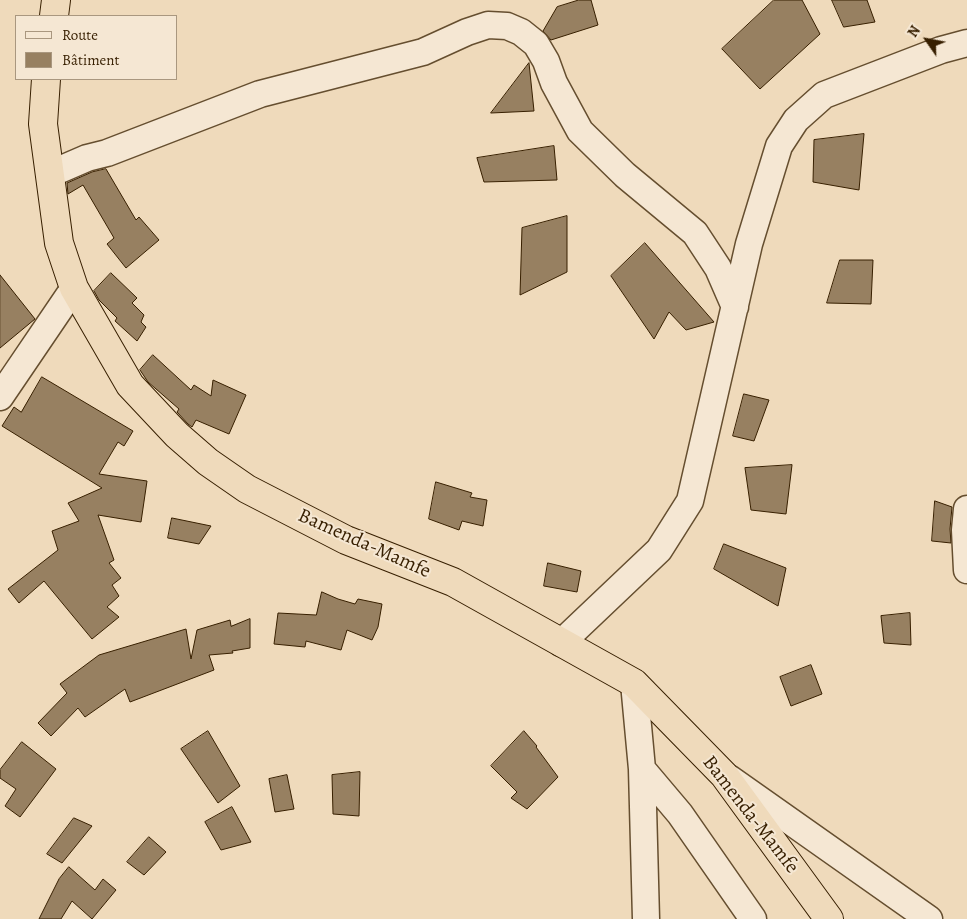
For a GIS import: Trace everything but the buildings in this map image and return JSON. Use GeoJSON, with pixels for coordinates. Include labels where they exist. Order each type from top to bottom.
{"type":"FeatureCollection","features":[{"type":"Feature","properties":{"kind":"highway"},"geometry":{"type":"LineString","coordinates":[[54,15],[56,0]]}},
{"type":"Feature","properties":{"kind":"highway","name":"Bamenda-Mamfe"},"geometry":{"type":"LineString","coordinates":[[46,80],[43,124],[59,243],[74,288],[130,385],[177,435],[208,462],[247,489],[346,540],[452,582],[634,683],[724,775],[829,919]]}},
{"type":"Feature","properties":{"kind":"street"},"geometry":{"type":"LineString","coordinates":[[50,174],[260,94],[423,52],[467,32],[488,25],[507,26],[521,32],[536,44],[546,61],[554,83],[580,131],[624,175],[695,233],[718,268],[735,306]]}},
{"type":"Feature","properties":{"kind":"street"},"geometry":{"type":"LineString","coordinates":[[560,643],[659,550],[690,501],[749,244],[779,146],[796,120],[824,96],[941,50],[967,44]]}},
{"type":"Feature","properties":{"kind":"street"},"geometry":{"type":"LineString","coordinates":[[0,397],[74,288]]}},
{"type":"Feature","properties":{"kind":"street"},"geometry":{"type":"LineString","coordinates":[[967,509],[965,530],[967,570]]}},
{"type":"Feature","properties":{"kind":"street"},"geometry":{"type":"LineString","coordinates":[[634,683],[642,769],[646,919]]}},
{"type":"Feature","properties":{"kind":"street"},"geometry":{"type":"LineString","coordinates":[[642,769],[680,814],[753,919]]}},
{"type":"Feature","properties":{"kind":"street"},"geometry":{"type":"LineString","coordinates":[[724,775],[929,919]]}}]}
